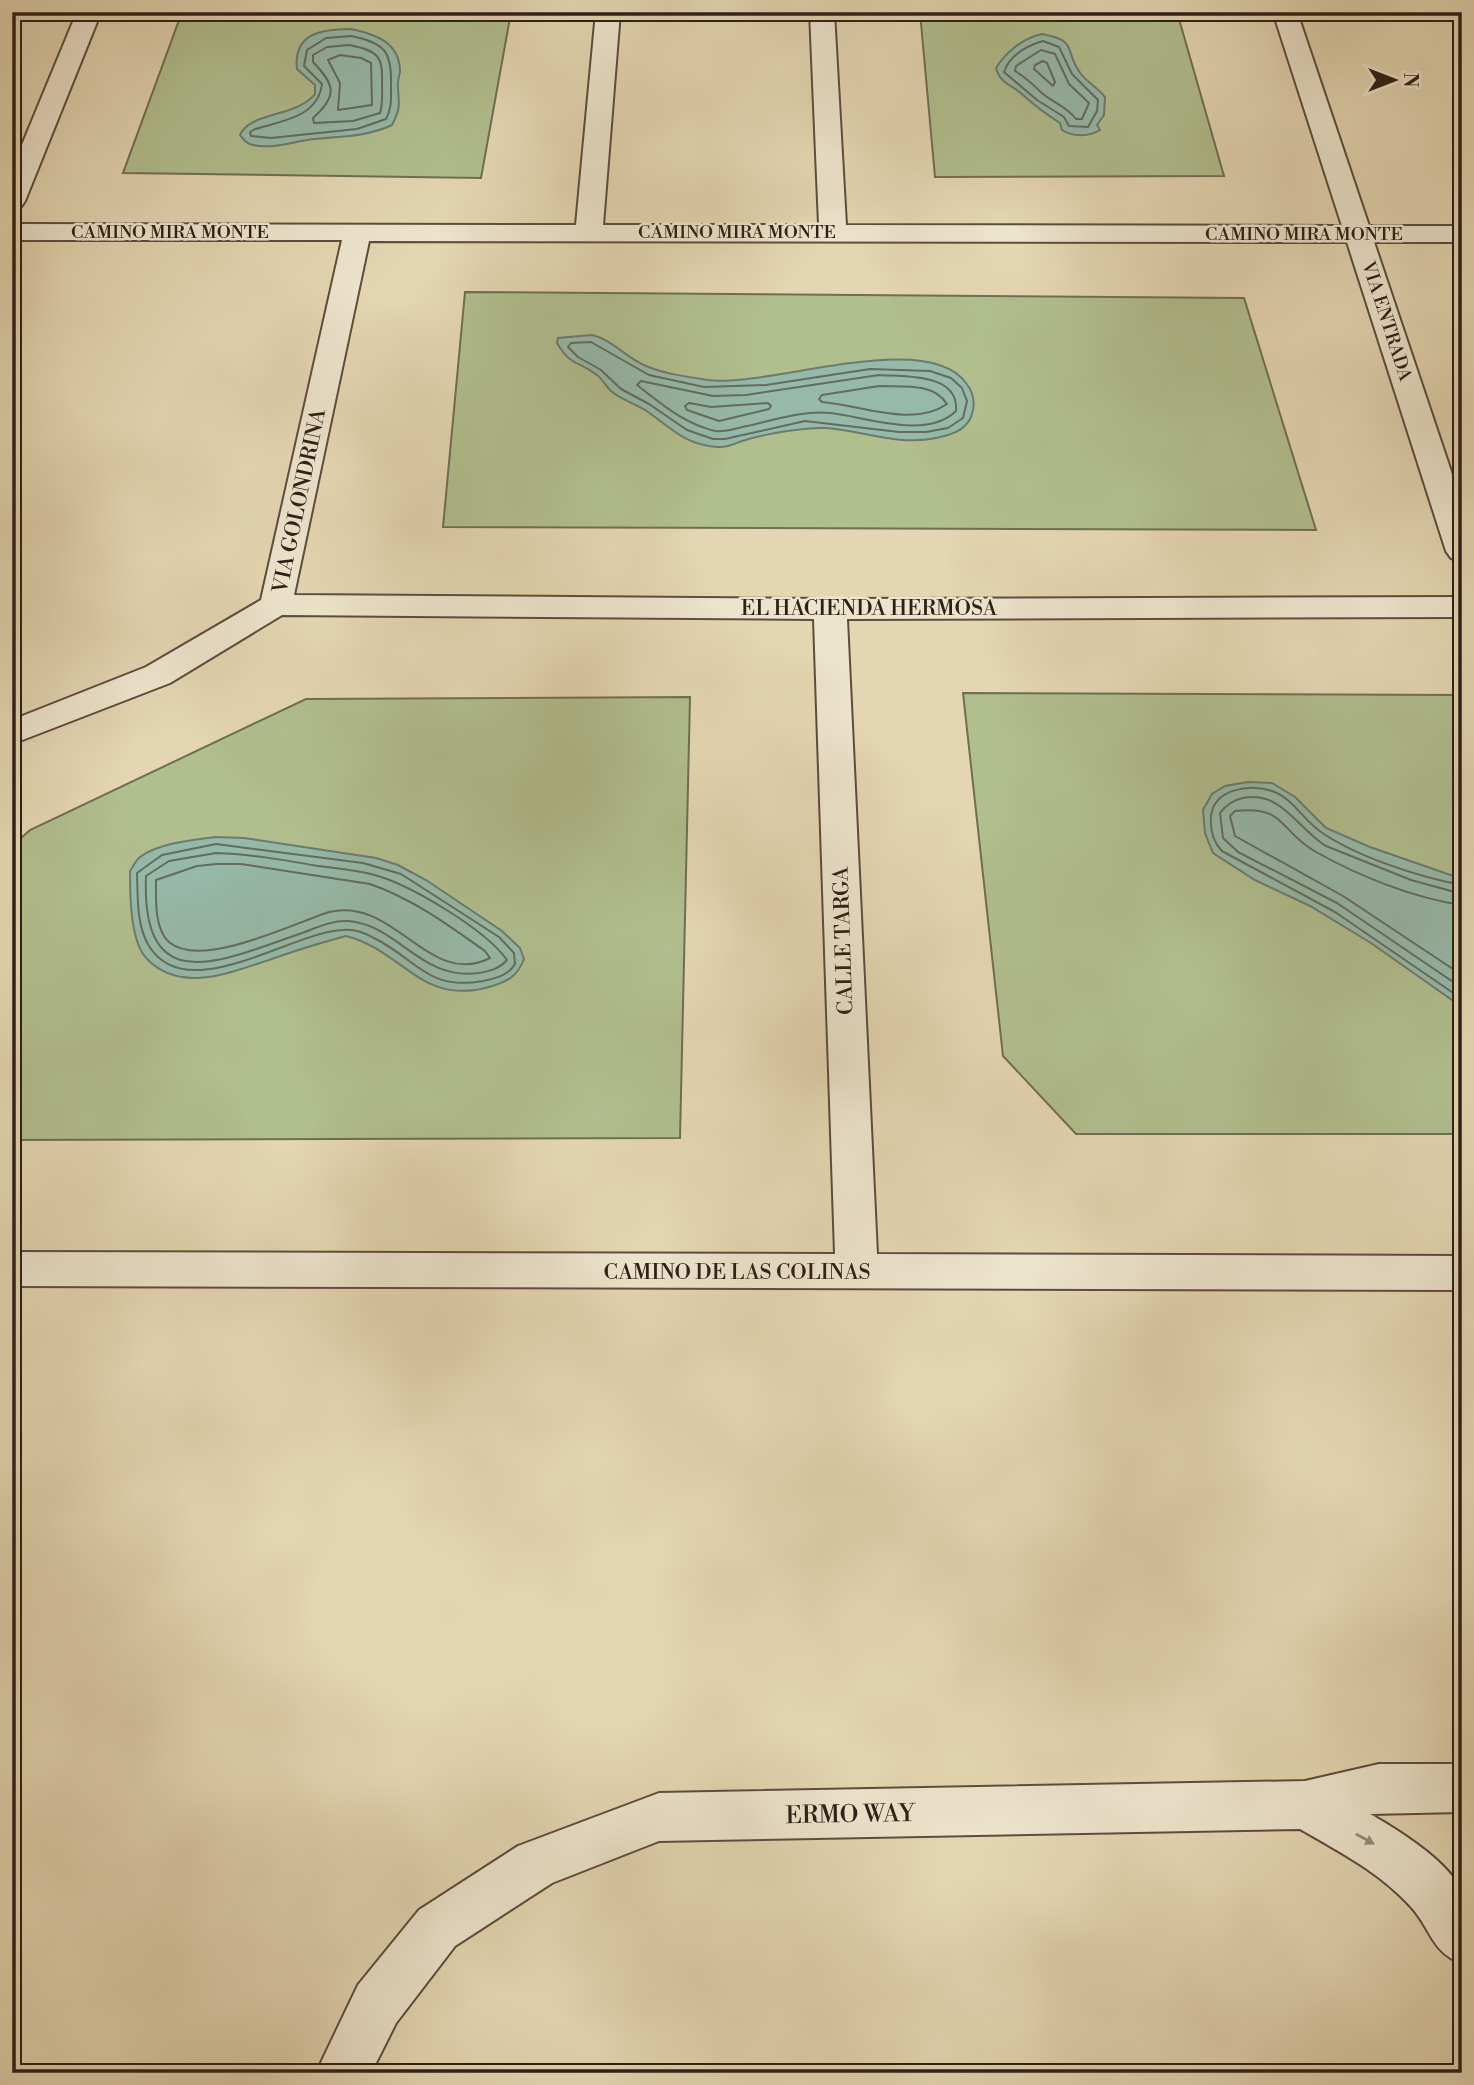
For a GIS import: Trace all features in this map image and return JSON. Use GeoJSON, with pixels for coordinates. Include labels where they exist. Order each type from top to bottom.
{"type":"FeatureCollection","features":[{"type":"Feature","properties":{"kind":"street"},"geometry":{"type":"LineString","coordinates":[[12,201],[89,12]]}},
{"type":"Feature","properties":{"kind":"street"},"geometry":{"type":"LineString","coordinates":[[589,233],[608,12]]}},
{"type":"Feature","properties":{"kind":"street"},"geometry":{"type":"LineString","coordinates":[[822,12],[833,232]]}},
{"type":"Feature","properties":{"kind":"street","name":"VIA ENTRADA"},"geometry":{"type":"LineString","coordinates":[[1285,12],[1462,551]]}},
{"type":"Feature","properties":{"kind":"street","name":"CAMINO MIRA MONTE"},"geometry":{"type":"LineString","coordinates":[[12,232],[1462,234]]}},
{"type":"Feature","properties":{"kind":"street","name":"VIA GOLONDRINA"},"geometry":{"type":"LineString","coordinates":[[12,733],[158,675],[276,605],[357,233]]}},
{"type":"Feature","properties":{"kind":"street","name":"EL HACIENDA HERMOSA"},"geometry":{"type":"LineString","coordinates":[[276,605],[830,609],[1462,607]]}},
{"type":"Feature","properties":{"kind":"street","name":"CALLE TARGA"},"geometry":{"type":"LineString","coordinates":[[830,609],[857,1273]]}},
{"type":"Feature","properties":{"kind":"street","name":"CAMINO DE LAS COLINAS"},"geometry":{"type":"LineString","coordinates":[[12,1269],[1462,1273]]}},
{"type":"Feature","properties":{"kind":"street","name":"ERMO WAY"},"geometry":{"type":"LineString","coordinates":[[343,2073],[377,2004],[437,1928],[536,1864],[659,1817],[1306,1805],[1379,1788],[1462,1788]]}},
{"type":"Feature","properties":{"kind":"street"},"geometry":{"type":"LineString","coordinates":[[1306,1805],[1387,1851],[1432,1891],[1462,1938]]}},
{"type":"Feature","properties":{"kind":"green space"},"geometry":{"type":"Polygon","coordinates":[[[182,12],[511,12],[481,178],[123,173],[182,12]]]}},
{"type":"Feature","properties":{"kind":"green space"},"geometry":{"type":"Polygon","coordinates":[[[920,12],[1177,12],[1224,176],[935,177],[920,12]]]}},
{"type":"Feature","properties":{"kind":"green space"},"geometry":{"type":"Polygon","coordinates":[[[465,292],[1244,298],[1316,530],[443,527],[465,292]]]}},
{"type":"Feature","properties":{"kind":"green space"},"geometry":{"type":"Polygon","coordinates":[[[963,693],[1462,695],[1462,1134],[1076,1134],[1003,1056],[963,693]]]}},
{"type":"Feature","properties":{"kind":"green space"},"geometry":{"type":"Polygon","coordinates":[[[690,697],[680,1138],[12,1140],[12,846],[30,830],[306,699],[690,697]]]}},
{"type":"Feature","properties":{"kind":"water"},"geometry":{"type":"Polygon","coordinates":[[[351,29],[385,41],[396,53],[400,72],[399,106],[392,125],[361,134],[273,146],[246,142],[240,135],[253,122],[297,107],[315,94],[315,85],[297,69],[297,57],[305,41],[320,32],[351,29]]]}},
{"type":"Feature","properties":{"kind":"water"},"geometry":{"type":"Polygon","coordinates":[[[1042,34],[1062,40],[1066,44],[1081,74],[1105,97],[1104,115],[1097,125],[1100,130],[1081,135],[1062,130],[1060,123],[1004,81],[998,73],[996,68],[1010,51],[1022,42],[1042,34]]]}},
{"type":"Feature","properties":{"kind":"water"},"geometry":{"type":"Polygon","coordinates":[[[592,335],[600,337],[646,366],[708,380],[735,380],[883,360],[917,360],[946,367],[966,383],[973,399],[973,412],[965,426],[956,432],[922,440],[817,428],[751,438],[724,447],[706,446],[679,435],[644,409],[615,394],[597,375],[571,360],[557,343],[558,338],[592,335]]]}},
{"type":"Feature","properties":{"kind":"water"},"geometry":{"type":"Polygon","coordinates":[[[1248,782],[1272,783],[1295,797],[1326,828],[1370,847],[1462,879],[1462,1007],[1371,943],[1310,906],[1255,880],[1213,853],[1205,833],[1203,810],[1212,794],[1225,786],[1248,782]]]}},
{"type":"Feature","properties":{"kind":"water"},"geometry":{"type":"Polygon","coordinates":[[[215,837],[244,838],[376,858],[398,865],[426,880],[502,931],[520,948],[524,959],[515,974],[501,983],[466,991],[446,989],[429,983],[366,943],[346,936],[223,974],[191,978],[175,976],[160,970],[141,951],[132,917],[130,871],[140,857],[157,848],[215,837]]]}}]}
